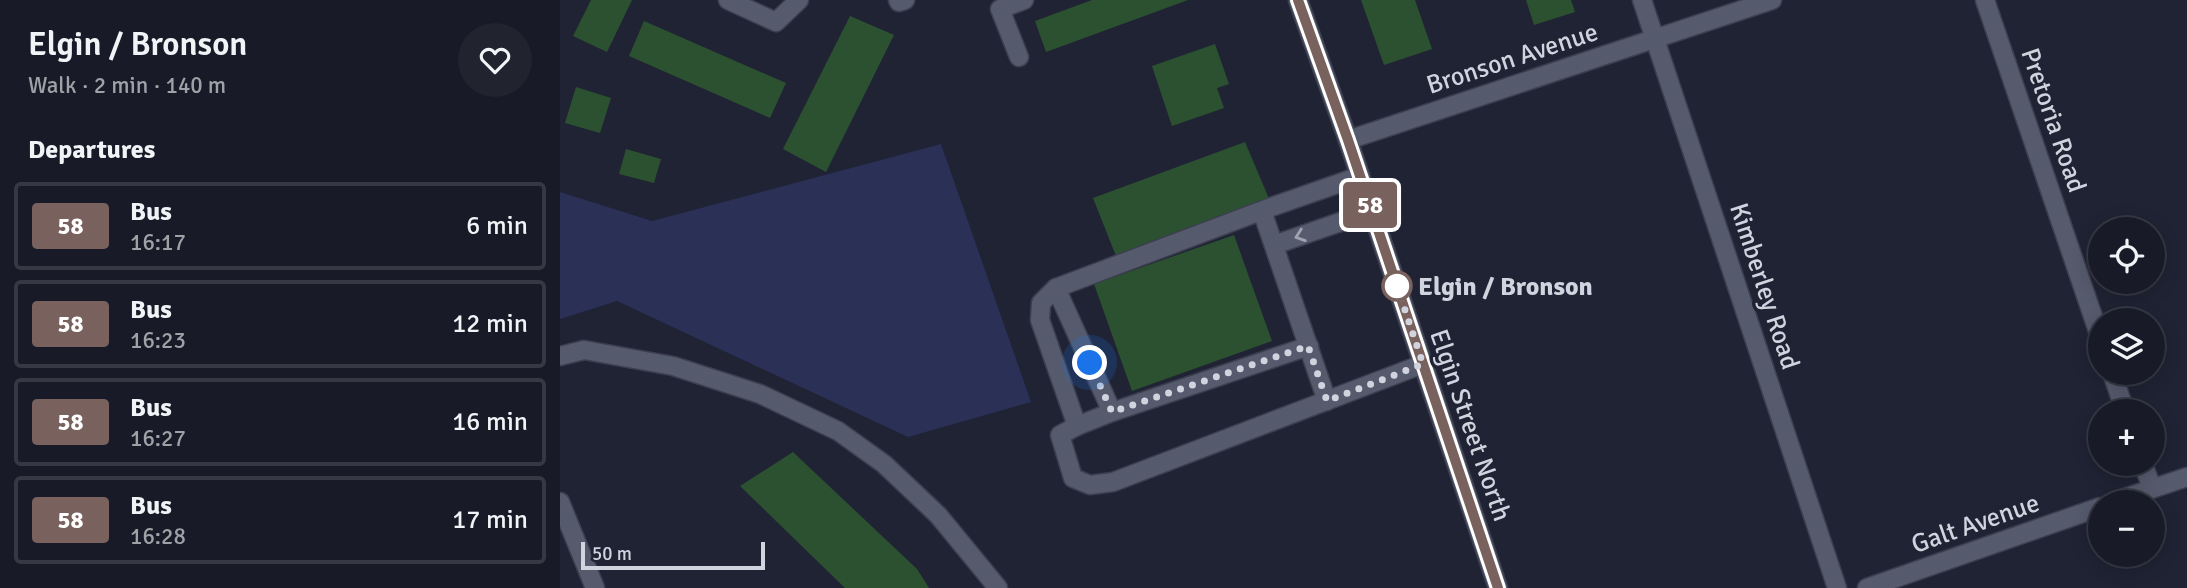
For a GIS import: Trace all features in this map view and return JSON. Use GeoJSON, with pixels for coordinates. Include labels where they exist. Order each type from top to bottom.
{"type":"FeatureCollection","features":[{"type":"Feature","properties":{"kind":"street"},"geometry":{"type":"LineString","coordinates":[[728,0],[776,22],[799,0]]}},
{"type":"Feature","properties":{"kind":"street"},"geometry":{"type":"LineString","coordinates":[[898,0],[905,0]]}},
{"type":"Feature","properties":{"kind":"street"},"geometry":{"type":"LineString","coordinates":[[1019,57],[1000,9],[1024,0]]}},
{"type":"Feature","properties":{"kind":"street","name":"Elgin Street North"},"geometry":{"type":"LineString","coordinates":[[1298,0],[1348,140],[1498,588]]}},
{"type":"Feature","properties":{"kind":"street","name":"Kimberley Road"},"geometry":{"type":"LineString","coordinates":[[1642,0],[1837,588]]}},
{"type":"Feature","properties":{"kind":"street","name":"Bronson Avenue"},"geometry":{"type":"LineString","coordinates":[[1348,140],[1772,0]]}},
{"type":"Feature","properties":{"kind":"street","name":"Pretoria Road"},"geometry":{"type":"LineString","coordinates":[[1984,0],[2090,308]]}},
{"type":"Feature","properties":{"kind":"street"},"geometry":{"type":"LineString","coordinates":[[1077,426],[1040,320],[1041,303],[1056,288],[1360,176]]}},
{"type":"Feature","properties":{"kind":"street"},"geometry":{"type":"LineString","coordinates":[[1262,211],[1327,401]]}},
{"type":"Feature","properties":{"kind":"street"},"geometry":{"type":"LineString","coordinates":[[1274,246],[1372,211]]}},
{"type":"Feature","properties":{"kind":"street"},"geometry":{"type":"LineString","coordinates":[[1056,288],[1112,412]]}},
{"type":"Feature","properties":{"kind":"street"},"geometry":{"type":"LineString","coordinates":[[1308,346],[1112,412],[1059,435],[1073,478],[1090,485],[1113,482],[1423,364]]}},
{"type":"Feature","properties":{"kind":"street"},"geometry":{"type":"LineString","coordinates":[[560,356],[584,350],[673,366],[760,394],[838,431],[884,464],[938,515],[998,588]]}},
{"type":"Feature","properties":{"kind":"street"},"geometry":{"type":"LineString","coordinates":[[2148,476],[2152,488]]}},
{"type":"Feature","properties":{"kind":"street"},"geometry":{"type":"LineString","coordinates":[[2146,490],[2187,477]]}},
{"type":"Feature","properties":{"kind":"street"},"geometry":{"type":"LineString","coordinates":[[560,502],[595,588]]}},
{"type":"Feature","properties":{"kind":"street","name":"Galt Avenue"},"geometry":{"type":"LineString","coordinates":[[1867,588],[2088,511]]}},
{"type":"Feature","properties":{"kind":"shaded area"},"geometry":{"type":"Polygon","coordinates":[[[941,144],[1031,402],[908,437],[617,301],[560,319],[560,192],[652,221],[941,144]]]}},
{"type":"Feature","properties":{"kind":"building"},"geometry":{"type":"Polygon","coordinates":[[[591,0],[632,0],[607,52],[573,36],[591,0]]]}},
{"type":"Feature","properties":{"kind":"building"},"geometry":{"type":"Polygon","coordinates":[[[1092,0],[1188,0],[1046,52],[1035,21],[1092,0]]]}},
{"type":"Feature","properties":{"kind":"building"},"geometry":{"type":"Polygon","coordinates":[[[1361,0],[1415,0],[1432,49],[1384,65],[1361,0]]]}},
{"type":"Feature","properties":{"kind":"building"},"geometry":{"type":"Polygon","coordinates":[[[1526,0],[1571,0],[1575,12],[1534,25],[1526,0]]]}},
{"type":"Feature","properties":{"kind":"building"},"geometry":{"type":"Polygon","coordinates":[[[850,16],[894,35],[826,172],[783,149],[850,16]]]}},
{"type":"Feature","properties":{"kind":"building"},"geometry":{"type":"Polygon","coordinates":[[[644,21],[786,83],[770,118],[629,56],[644,21]]]}},
{"type":"Feature","properties":{"kind":"building"},"geometry":{"type":"Polygon","coordinates":[[[1215,44],[1229,84],[1217,88],[1224,108],[1172,126],[1152,66],[1215,44]]]}},
{"type":"Feature","properties":{"kind":"building"},"geometry":{"type":"Polygon","coordinates":[[[576,87],[611,98],[600,133],[565,123],[576,87]]]}},
{"type":"Feature","properties":{"kind":"building"},"geometry":{"type":"Polygon","coordinates":[[[1245,142],[1270,201],[1118,261],[1093,198],[1245,142]]]}},
{"type":"Feature","properties":{"kind":"building"},"geometry":{"type":"Polygon","coordinates":[[[626,149],[661,159],[654,183],[619,174],[626,149]]]}},
{"type":"Feature","properties":{"kind":"building"},"geometry":{"type":"Polygon","coordinates":[[[1234,235],[1272,341],[1132,391],[1094,284],[1234,235]]]}},
{"type":"Feature","properties":{"kind":"building"},"geometry":{"type":"Polygon","coordinates":[[[793,452],[917,569],[929,588],[845,588],[740,486],[793,452]]]}},
{"type":"Feature","properties":{"kind":"bus line","name":"58"},"geometry":{"type":"LineString","coordinates":[[1298,0],[1348,140],[1498,588]]}},
{"type":"Feature","properties":{"kind":"place","name":"Elgin / Bronson"},"geometry":{"type":"Point","coordinates":[1397,286]}},
{"type":"Feature","properties":{"kind":"route"},"geometry":{"type":"LineString","coordinates":[[1090,363],[1112,412],[1308,346],[1327,401],[1423,364],[1397,286]]}}]}
